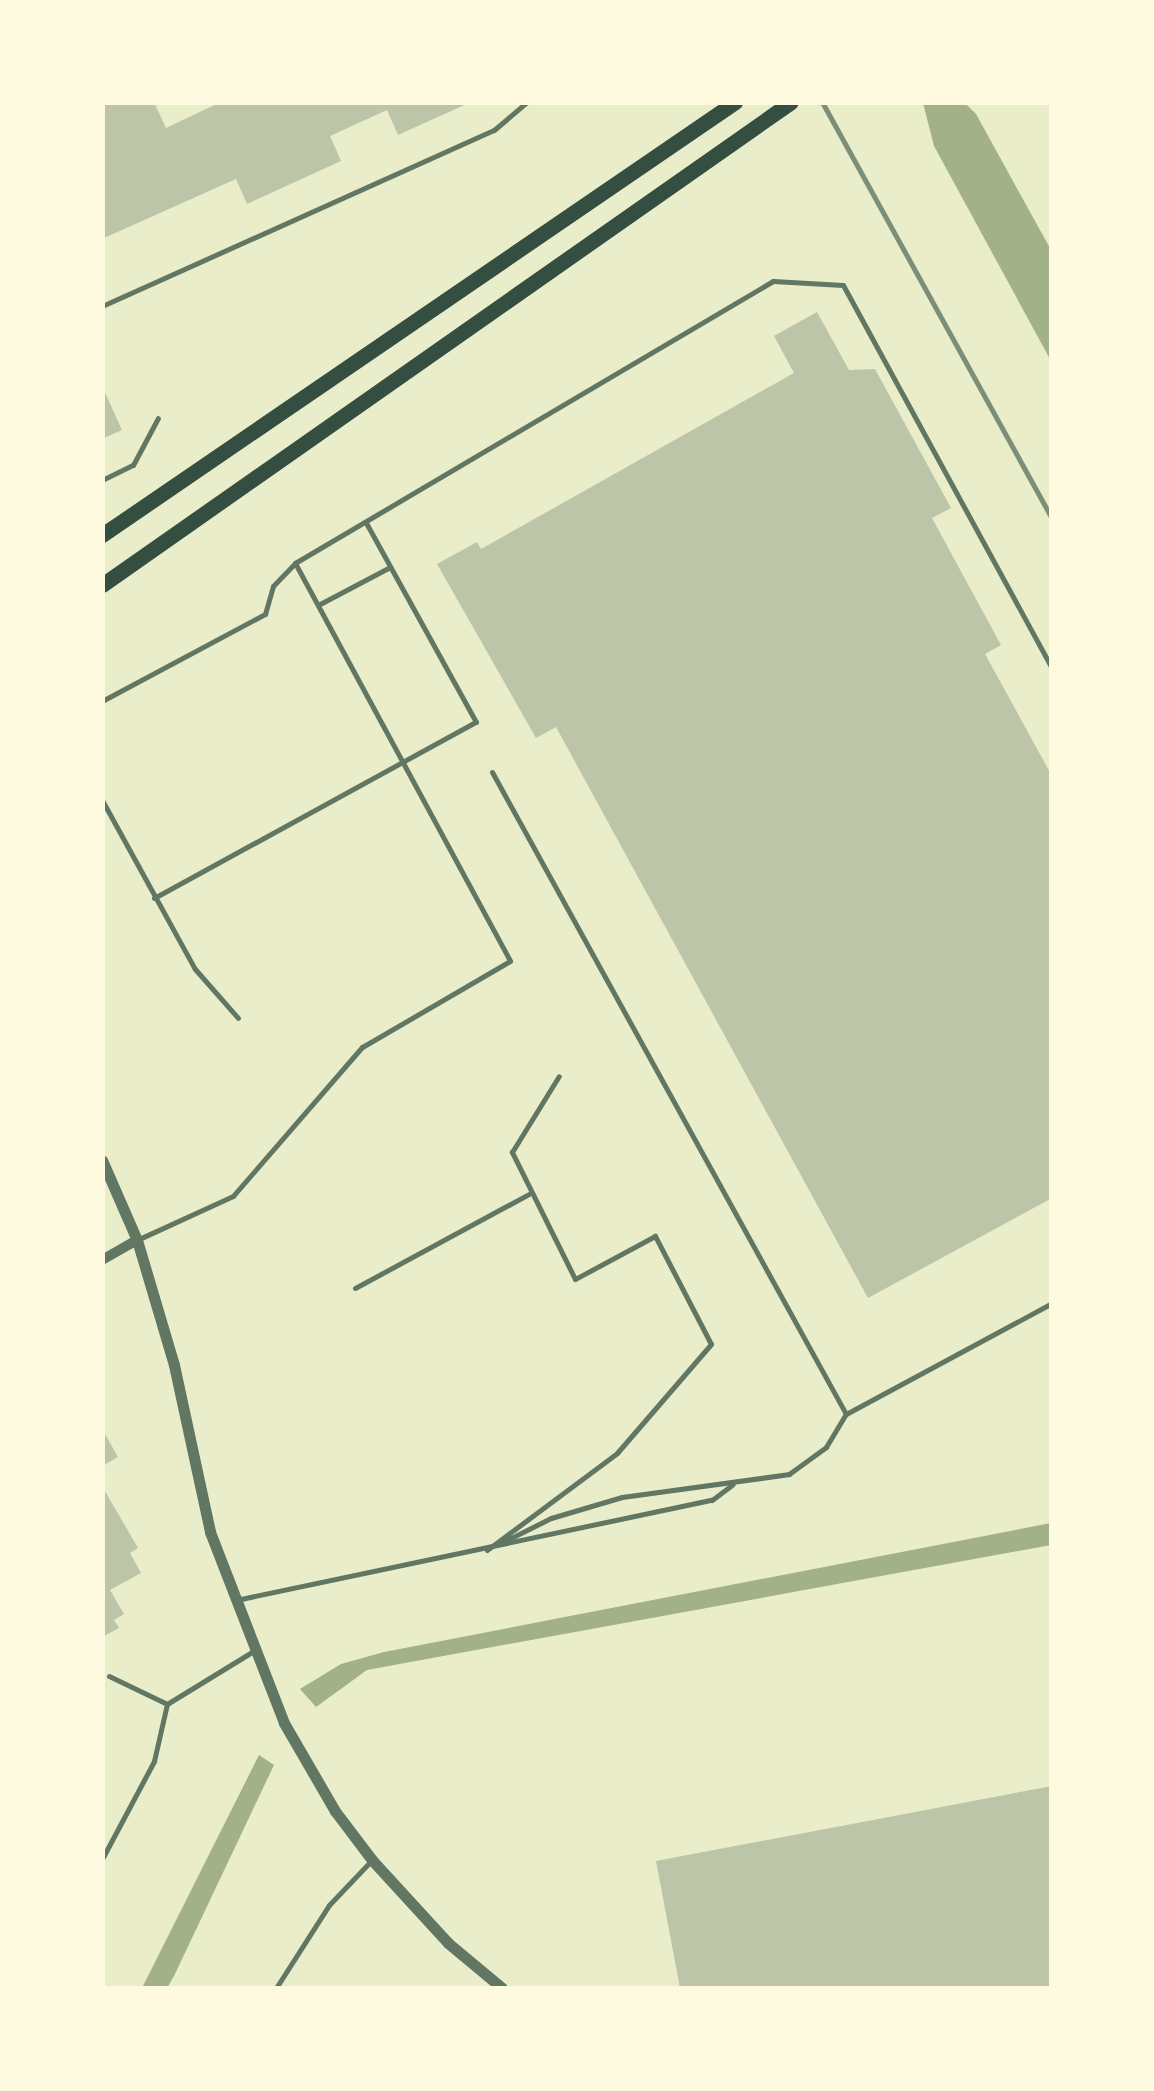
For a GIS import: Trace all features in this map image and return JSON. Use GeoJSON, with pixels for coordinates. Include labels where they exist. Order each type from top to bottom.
{"type":"FeatureCollection","features":[{"type":"Feature","properties":{"kind":"main road"},"geometry":{"type":"LineString","coordinates":[[102,585],[791,102]]}},
{"type":"Feature","properties":{"kind":"main road"},"geometry":{"type":"LineString","coordinates":[[102,535],[731,105]]}},
{"type":"Feature","properties":{"kind":"street"},"geometry":{"type":"LineString","coordinates":[[102,1160],[137,1240],[233,1601],[252,1652],[311,1773],[372,1860],[448,1943],[502,1988]]}},
{"type":"Feature","properties":{"kind":"street"},"geometry":{"type":"LineString","coordinates":[[102,1260],[137,1240]]}},
{"type":"Feature","properties":{"kind":"lane"},"geometry":{"type":"LineString","coordinates":[[102,306],[494,130],[527,102]]}},
{"type":"Feature","properties":{"kind":"lane"},"geometry":{"type":"LineString","coordinates":[[102,701],[265,614],[273,586],[295,563],[773,280],[843,285],[1052,668]]}},
{"type":"Feature","properties":{"kind":"lane"},"geometry":{"type":"LineString","coordinates":[[102,480],[134,465],[158,418]]}},
{"type":"Feature","properties":{"kind":"lane"},"geometry":{"type":"LineString","coordinates":[[154,898],[476,722],[366,524]]}},
{"type":"Feature","properties":{"kind":"lane"},"geometry":{"type":"LineString","coordinates":[[137,1240],[233,1196],[362,1047],[510,962],[295,563]]}},
{"type":"Feature","properties":{"kind":"lane"},"geometry":{"type":"LineString","coordinates":[[318,605],[390,567]]}},
{"type":"Feature","properties":{"kind":"lane"},"geometry":{"type":"LineString","coordinates":[[492,772],[846,1414]]}},
{"type":"Feature","properties":{"kind":"lane"},"geometry":{"type":"LineString","coordinates":[[102,800],[195,969],[238,1018]]}},
{"type":"Feature","properties":{"kind":"lane"},"geometry":{"type":"LineString","coordinates":[[487,1550],[617,1453],[711,1344],[655,1236],[575,1279],[529,1194],[512,1152],[559,1076]]}},
{"type":"Feature","properties":{"kind":"lane"},"geometry":{"type":"LineString","coordinates":[[356,1288],[529,1194]]}},
{"type":"Feature","properties":{"kind":"lane"},"geometry":{"type":"LineString","coordinates":[[487,1550],[552,1518],[622,1497],[789,1474],[826,1447],[846,1414],[1052,1303]]}},
{"type":"Feature","properties":{"kind":"lane"},"geometry":{"type":"LineString","coordinates":[[233,1601],[712,1500],[732,1484]]}},
{"type":"Feature","properties":{"kind":"lane"},"geometry":{"type":"LineString","coordinates":[[103,1857],[154,1761],[166,1704],[252,1652]]}},
{"type":"Feature","properties":{"kind":"lane"},"geometry":{"type":"LineString","coordinates":[[109,1676],[166,1704]]}},
{"type":"Feature","properties":{"kind":"lane"},"geometry":{"type":"LineString","coordinates":[[276,1988],[329,1905],[372,1860]]}},
{"type":"Feature","properties":{"kind":"shaded area"},"geometry":{"type":"Polygon","coordinates":[[[923,103],[965,103],[976,114],[1051,250],[1051,361],[934,146],[923,103]]]}},
{"type":"Feature","properties":{"kind":"shaded area"},"geometry":{"type":"Polygon","coordinates":[[[1051,1523],[1051,1545],[367,1670],[316,1707],[300,1689],[341,1664],[384,1652],[1051,1523]]]}},
{"type":"Feature","properties":{"kind":"shaded area"},"geometry":{"type":"Polygon","coordinates":[[[259,1755],[274,1765],[174,1976],[167,1988],[142,1988],[259,1755]]]}},
{"type":"Feature","properties":{"kind":"building"},"geometry":{"type":"Polygon","coordinates":[[[102,102],[154,102],[166,128],[221,102],[471,102],[398,135],[387,110],[330,136],[341,161],[247,204],[236,179],[104,238],[102,102]]]}},
{"type":"Feature","properties":{"kind":"building"},"geometry":{"type":"Polygon","coordinates":[[[817,312],[849,370],[875,369],[951,508],[932,518],[1001,645],[985,654],[1052,776],[1052,1198],[868,1298],[556,727],[536,738],[437,564],[477,542],[481,549],[794,373],[774,336],[817,312]]]}},
{"type":"Feature","properties":{"kind":"building"},"geometry":{"type":"Polygon","coordinates":[[[102,386],[122,430],[102,439],[102,386]]]}},
{"type":"Feature","properties":{"kind":"building"},"geometry":{"type":"Polygon","coordinates":[[[102,1429],[118,1457],[102,1466],[102,1429]]]}},
{"type":"Feature","properties":{"kind":"building"},"geometry":{"type":"Polygon","coordinates":[[[102,1486],[138,1548],[130,1553],[141,1573],[110,1590],[124,1614],[114,1620],[119,1628],[102,1637],[102,1486]]]}},
{"type":"Feature","properties":{"kind":"building"},"geometry":{"type":"Polygon","coordinates":[[[1052,1786],[1052,1988],[680,1988],[656,1861],[1052,1786]]]}},
{"type":"Feature","properties":{"kind":"railway"},"geometry":{"type":"LineString","coordinates":[[822,102],[1052,519]]}}]}
